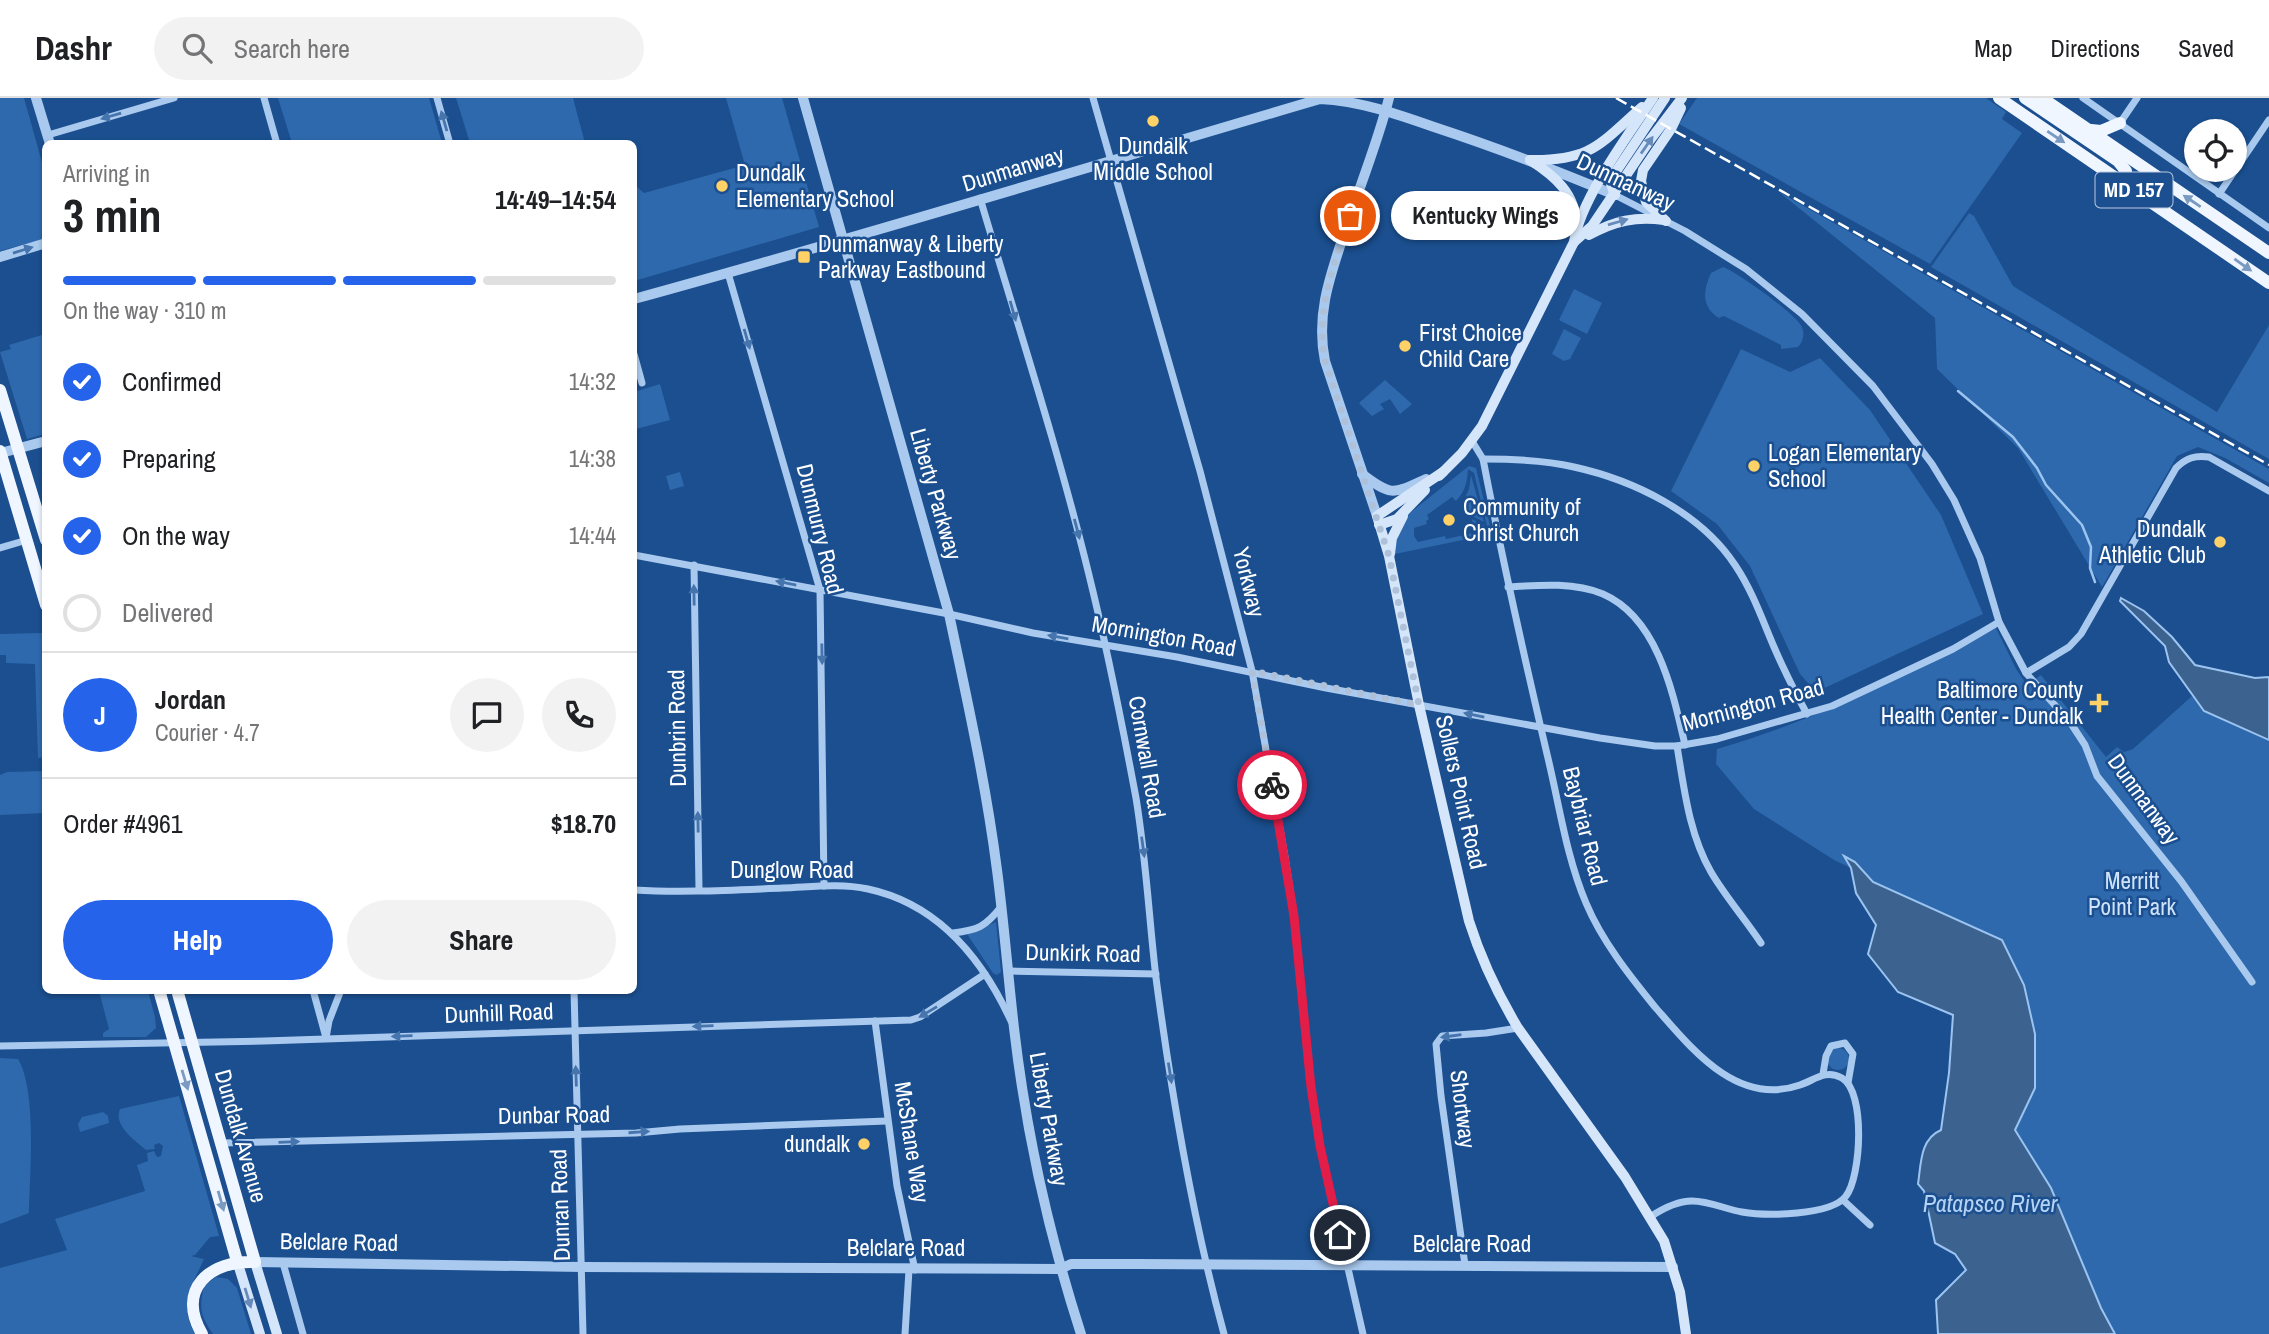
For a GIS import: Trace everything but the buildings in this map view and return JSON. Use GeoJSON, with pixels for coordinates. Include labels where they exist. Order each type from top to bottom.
{"type":"FeatureCollection","features":[{"type":"Feature","properties":{"kind":"main road"},"geometry":{"type":"LineString","coordinates":[[1530,160],[1558,160],[1589,152],[1616,132],[1652,98]]}},
{"type":"Feature","properties":{"kind":"main road"},"geometry":{"type":"LineString","coordinates":[[1576,225],[1596,187],[1652,98]]}},
{"type":"Feature","properties":{"kind":"main road"},"geometry":{"type":"LineString","coordinates":[[1615,195],[1611,184],[1613,176],[1665,98]]}},
{"type":"Feature","properties":{"kind":"main road"},"geometry":{"type":"LineString","coordinates":[[1378,521],[1396,519],[1472,441],[1574,243],[1592,226],[1650,140],[1684,98]]}},
{"type":"Feature","properties":{"kind":"main road"},"geometry":{"type":"LineString","coordinates":[[1666,221],[1646,202],[1641,180],[1643,170],[1671,129],[1684,98]]}},
{"type":"Feature","properties":{"kind":"main road","name":"MD 157"},"geometry":{"type":"LineString","coordinates":[[1999,98],[2269,283]]}},
{"type":"Feature","properties":{"kind":"main road"},"geometry":{"type":"LineString","coordinates":[[2025,98],[2121,164],[2126,173],[2124,184]]}},
{"type":"Feature","properties":{"kind":"main road","name":"MD 157"},"geometry":{"type":"LineString","coordinates":[[2042,98],[2269,253]]}},
{"type":"Feature","properties":{"kind":"main road"},"geometry":{"type":"LineString","coordinates":[[2090,130],[2101,131],[2120,123]]}},
{"type":"Feature","properties":{"kind":"main road"},"geometry":{"type":"LineString","coordinates":[[1530,160],[1554,176],[1574,208],[1574,243]]}},
{"type":"Feature","properties":{"kind":"main road"},"geometry":{"type":"LineString","coordinates":[[1574,243],[1615,222],[1645,217],[1666,221]]}},
{"type":"Feature","properties":{"kind":"main road"},"geometry":{"type":"LineString","coordinates":[[0,390],[42,527]]}},
{"type":"Feature","properties":{"kind":"main road"},"geometry":{"type":"LineString","coordinates":[[0,452],[42,591]]}},
{"type":"Feature","properties":{"kind":"main road"},"geometry":{"type":"LineString","coordinates":[[1378,521],[1443,472]]}},
{"type":"Feature","properties":{"kind":"main road"},"geometry":{"type":"LineString","coordinates":[[1389,556],[1392,538],[1407,509]]}},
{"type":"Feature","properties":{"kind":"main road","name":"Sollers Point Road"},"geometry":{"type":"LineString","coordinates":[[1378,521],[1389,556],[1419,705],[1472,932],[1489,975],[1518,1028],[1596,1135],[1664,1241],[1681,1292],[1686,1334]]}},
{"type":"Feature","properties":{"kind":"main road","name":"Dundalk Avenue"},"geometry":{"type":"LineString","coordinates":[[160,994],[260,1334]]}},
{"type":"Feature","properties":{"kind":"main road","name":"Dundalk Avenue"},"geometry":{"type":"LineString","coordinates":[[178,994],[277,1334]]}},
{"type":"Feature","properties":{"kind":"main road","name":"Belclare Road"},"geometry":{"type":"LineString","coordinates":[[202,1334],[192,1311],[194,1294],[207,1273],[237,1261],[255,1262]]}},
{"type":"Feature","properties":{"kind":"street"},"geometry":{"type":"LineString","coordinates":[[36,98],[49,139],[174,98]]}},
{"type":"Feature","properties":{"kind":"street"},"geometry":{"type":"LineString","coordinates":[[264,98],[276,140]]}},
{"type":"Feature","properties":{"kind":"street"},"geometry":{"type":"LineString","coordinates":[[437,98],[449,140]]}},
{"type":"Feature","properties":{"kind":"street","name":"Liberty Parkway"},"geometry":{"type":"LineString","coordinates":[[803,98],[949,614],[983,783],[1001,907],[1014,1027],[1044,1206],[1060,1269],[1081,1334]]}},
{"type":"Feature","properties":{"kind":"street","name":"Yorkway"},"geometry":{"type":"LineString","coordinates":[[1093,98],[1200,471],[1252,671],[1289,880],[1311,1087],[1320,1146],[1363,1334]]}},
{"type":"Feature","properties":{"kind":"street","name":"Dunmanway"},"geometry":{"type":"LineString","coordinates":[[637,298],[844,240],[1321,98],[1385,111],[1530,160],[1615,195],[1666,221],[1746,269],[1802,314],[1873,386],[1926,455],[1954,500],[1980,558],[1999,622],[2026,673],[2070,723],[2085,745],[2098,776],[2181,881],[2252,982]]}},
{"type":"Feature","properties":{"kind":"street","name":"Sollers Point Road"},"geometry":{"type":"LineString","coordinates":[[1378,521],[1325,361],[1321,319],[1332,269],[1389,98]]}},
{"type":"Feature","properties":{"kind":"street"},"geometry":{"type":"LineString","coordinates":[[2083,98],[2269,228]]}},
{"type":"Feature","properties":{"kind":"street"},"geometry":{"type":"LineString","coordinates":[[2120,123],[2137,98]]}},
{"type":"Feature","properties":{"kind":"street"},"geometry":{"type":"LineString","coordinates":[[2219,194],[2269,120]]}},
{"type":"Feature","properties":{"kind":"street","name":"Cornwall Road"},"geometry":{"type":"LineString","coordinates":[[979,198],[1075,522],[1105,645],[1145,857],[1156,974],[1181,1147],[1205,1264],[1224,1334]]}},
{"type":"Feature","properties":{"kind":"street"},"geometry":{"type":"LineString","coordinates":[[0,257],[42,244]]}},
{"type":"Feature","properties":{"kind":"street","name":"Dunmurry Road"},"geometry":{"type":"LineString","coordinates":[[728,273],[820,590],[824,886]]}},
{"type":"Feature","properties":{"kind":"street"},"geometry":{"type":"LineString","coordinates":[[637,365],[642,383]]}},
{"type":"Feature","properties":{"kind":"street","name":"Baybriar Road"},"geometry":{"type":"LineString","coordinates":[[1472,441],[1483,459],[1508,587],[1576,879],[1586,904],[1609,944],[1652,1003],[1710,1064],[1733,1081],[1760,1090],[1786,1089],[1823,1074]]}},
{"type":"Feature","properties":{"kind":"street"},"geometry":{"type":"LineString","coordinates":[[0,452],[42,442]]}},
{"type":"Feature","properties":{"kind":"street"},"geometry":{"type":"LineString","coordinates":[[2026,673],[2069,647],[2081,634],[2176,468],[2182,462],[2199,456],[2209,457],[2269,491]]}},
{"type":"Feature","properties":{"kind":"street"},"geometry":{"type":"LineString","coordinates":[[1483,459],[1536,461],[1593,472],[1645,492],[1702,528],[1725,551],[1742,578],[1788,680],[1807,714]]}},
{"type":"Feature","properties":{"kind":"street"},"geometry":{"type":"LineString","coordinates":[[1362,474],[1388,491],[1399,492],[1443,472]]}},
{"type":"Feature","properties":{"kind":"street"},"geometry":{"type":"LineString","coordinates":[[0,548],[27,540]]}},
{"type":"Feature","properties":{"kind":"street","name":"Mornington Road"},"geometry":{"type":"LineString","coordinates":[[637,556],[1631,743],[1681,745],[1717,739],[1832,706],[1952,649],[1999,622]]}},
{"type":"Feature","properties":{"kind":"street","name":"Dunbrin Road"},"geometry":{"type":"LineString","coordinates":[[694,565],[699,890]]}},
{"type":"Feature","properties":{"kind":"street"},"geometry":{"type":"LineString","coordinates":[[1508,587],[1566,586],[1602,594],[1616,601],[1640,625],[1658,653],[1674,698],[1690,817],[1698,841],[1711,872],[1761,943]]}},
{"type":"Feature","properties":{"kind":"street","name":"Dunglow Road"},"geometry":{"type":"LineString","coordinates":[[637,890],[824,886],[868,890],[890,896],[921,910],[953,933],[969,950],[998,992],[1014,1027]]}},
{"type":"Feature","properties":{"kind":"street"},"geometry":{"type":"LineString","coordinates":[[953,933],[977,929],[987,923],[1001,907]]}},
{"type":"Feature","properties":{"kind":"street","name":"Dunkirk Road"},"geometry":{"type":"LineString","coordinates":[[1009,971],[1156,974]]}},
{"type":"Feature","properties":{"kind":"street","name":"Dunhill Road"},"geometry":{"type":"LineString","coordinates":[[0,1046],[911,1020],[920,1017],[985,974]]}},
{"type":"Feature","properties":{"kind":"street"},"geometry":{"type":"LineString","coordinates":[[314,994],[326,1038]]}},
{"type":"Feature","properties":{"kind":"street"},"geometry":{"type":"LineString","coordinates":[[326,1038],[329,1021],[339,994]]}},
{"type":"Feature","properties":{"kind":"street","name":"Dunran Road"},"geometry":{"type":"LineString","coordinates":[[574,994],[583,1334]]}},
{"type":"Feature","properties":{"kind":"street","name":"McShane Way"},"geometry":{"type":"LineString","coordinates":[[875,1021],[887,1121],[912,1270],[905,1334]]}},
{"type":"Feature","properties":{"kind":"street","name":"Shortway"},"geometry":{"type":"LineString","coordinates":[[1465,1265],[1436,1044],[1441,1036],[1486,1034],[1518,1028]]}},
{"type":"Feature","properties":{"kind":"street"},"geometry":{"type":"LineString","coordinates":[[1650,1217],[1662,1209],[1684,1202],[1703,1202],[1741,1212],[1767,1213],[1827,1208],[1843,1200],[1851,1188],[1859,1140],[1856,1107],[1848,1083],[1853,1054],[1845,1043],[1831,1046],[1823,1074],[1837,1076],[1848,1083]]}},
{"type":"Feature","properties":{"kind":"street","name":"Dunbar Road"},"geometry":{"type":"LineString","coordinates":[[221,1143],[577,1134],[887,1121]]}},
{"type":"Feature","properties":{"kind":"street"},"geometry":{"type":"LineString","coordinates":[[1843,1200],[1870,1225]]}},
{"type":"Feature","properties":{"kind":"street","name":"Belclare Road"},"geometry":{"type":"LineString","coordinates":[[255,1262],[912,1270],[1060,1269],[1071,1264],[1673,1267]]}},
{"type":"Feature","properties":{"kind":"street"},"geometry":{"type":"LineString","coordinates":[[283,1263],[303,1334]]}},
{"type":"Feature","properties":{"kind":"green space"},"geometry":{"type":"Polygon","coordinates":[[[0,98],[24,98],[42,162],[42,239],[0,251],[0,98]]]}},
{"type":"Feature","properties":{"kind":"green space"},"geometry":{"type":"Polygon","coordinates":[[[278,98],[429,98],[441,140],[291,140],[278,98]]]}},
{"type":"Feature","properties":{"kind":"green space"},"geometry":{"type":"Polygon","coordinates":[[[456,98],[573,98],[584,140],[469,140],[456,98]]]}},
{"type":"Feature","properties":{"kind":"green space"},"geometry":{"type":"Polygon","coordinates":[[[726,98],[782,98],[819,227],[637,280],[637,187],[644,193],[745,165],[726,98]]]}},
{"type":"Feature","properties":{"kind":"green space"},"geometry":{"type":"Polygon","coordinates":[[[1697,98],[1986,98],[2006,112],[2002,119],[2022,133],[1930,264],[1679,124],[1697,98]]]}},
{"type":"Feature","properties":{"kind":"green space"},"geometry":{"type":"Polygon","coordinates":[[[1779,192],[2269,469],[2269,483],[2225,458],[2198,447],[2177,456],[2102,587],[2018,448],[1937,369],[1935,318],[1779,192]]]}},
{"type":"Feature","properties":{"kind":"green space"},"geometry":{"type":"Polygon","coordinates":[[[1969,213],[1974,216],[2013,286],[2217,412],[2269,325],[2269,459],[1931,267],[1969,213]]]}},
{"type":"Feature","properties":{"kind":"green space"},"geometry":{"type":"Polygon","coordinates":[[[1723,267],[1766,294],[1797,321],[1803,332],[1798,347],[1781,349],[1781,345],[1724,316],[1719,318],[1713,314],[1706,303],[1706,286],[1711,273],[1723,267]]]}},
{"type":"Feature","properties":{"kind":"green space"},"geometry":{"type":"Polygon","coordinates":[[[1574,289],[1602,303],[1587,334],[1559,320],[1574,289]]]}},
{"type":"Feature","properties":{"kind":"green space"},"geometry":{"type":"Polygon","coordinates":[[[1564,329],[1581,338],[1570,359],[1564,361],[1552,354],[1564,329]]]}},
{"type":"Feature","properties":{"kind":"green space"},"geometry":{"type":"Polygon","coordinates":[[[42,335],[42,435],[27,439],[0,352],[11,349],[9,345],[42,335]]]}},
{"type":"Feature","properties":{"kind":"green space"},"geometry":{"type":"Polygon","coordinates":[[[1741,349],[1790,372],[1820,358],[1870,410],[1941,515],[1983,614],[1816,692],[1800,674],[1750,566],[1717,524],[1671,491],[1741,349]]]}},
{"type":"Feature","properties":{"kind":"green space"},"geometry":{"type":"Polygon","coordinates":[[[1385,380],[1412,404],[1400,414],[1390,399],[1380,404],[1384,409],[1372,416],[1359,403],[1385,380]]]}},
{"type":"Feature","properties":{"kind":"green space"},"geometry":{"type":"Polygon","coordinates":[[[660,384],[670,420],[637,429],[637,391],[660,384]]]}},
{"type":"Feature","properties":{"kind":"green space"},"geometry":{"type":"Polygon","coordinates":[[[1469,466],[1476,468],[1492,534],[1489,534],[1474,473],[1468,469],[1465,486],[1456,501],[1452,497],[1427,515],[1427,524],[1414,528],[1414,536],[1418,542],[1473,533],[1472,519],[1485,526],[1487,535],[1395,554],[1397,539],[1406,516],[1469,466]]]}},
{"type":"Feature","properties":{"kind":"green space"},"geometry":{"type":"Polygon","coordinates":[[[680,472],[684,486],[670,490],[666,476],[680,472]]]}},
{"type":"Feature","properties":{"kind":"green space"},"geometry":{"type":"Polygon","coordinates":[[[1471,475],[1484,522],[1474,517],[1463,502],[1471,475]]]}},
{"type":"Feature","properties":{"kind":"green space","name":"Merritt Point Park"},"geometry":{"type":"Polygon","coordinates":[[[1996,628],[2027,685],[2041,675],[2106,757],[2117,747],[2124,752],[2133,749],[2192,696],[2204,711],[2269,740],[2269,1334],[2115,1334],[2101,1308],[2051,1188],[2015,1130],[2035,1088],[1897,894],[1873,882],[1855,862],[1845,858],[1851,868],[1834,860],[1754,809],[1716,764],[1717,749],[1789,725],[1860,696],[1996,628]]]}},
{"type":"Feature","properties":{"kind":"green space"},"geometry":{"type":"Polygon","coordinates":[[[42,633],[42,758],[38,758],[35,664],[6,663],[6,655],[0,655],[0,634],[42,633]]]}},
{"type":"Feature","properties":{"kind":"green space"},"geometry":{"type":"Polygon","coordinates":[[[42,771],[42,813],[0,815],[0,775],[7,772],[42,771]]]}},
{"type":"Feature","properties":{"kind":"green space"},"geometry":{"type":"Polygon","coordinates":[[[996,922],[1001,972],[997,975],[967,934],[996,922]]]}},
{"type":"Feature","properties":{"kind":"green space"},"geometry":{"type":"Polygon","coordinates":[[[100,994],[149,994],[156,1028],[146,1037],[103,1037],[103,1033],[109,1029],[100,994]]]}},
{"type":"Feature","properties":{"kind":"green space"},"geometry":{"type":"Polygon","coordinates":[[[1838,1048],[1846,1051],[1849,1059],[1846,1067],[1838,1070],[1830,1067],[1827,1059],[1830,1051],[1838,1048]]]}},
{"type":"Feature","properties":{"kind":"green space"},"geometry":{"type":"Polygon","coordinates":[[[0,1058],[18,1059],[24,1073],[30,1111],[31,1156],[29,1213],[0,1224],[0,1058]]]}},
{"type":"Feature","properties":{"kind":"green space"},"geometry":{"type":"Polygon","coordinates":[[[179,1096],[219,1236],[210,1237],[195,1255],[191,1256],[204,1259],[191,1287],[187,1304],[195,1334],[0,1334],[0,1268],[67,1250],[55,1219],[145,1191],[137,1165],[148,1161],[147,1153],[154,1151],[157,1157],[161,1156],[163,1146],[159,1143],[154,1145],[155,1149],[146,1150],[136,1142],[119,1121],[120,1109],[179,1096]]]}},
{"type":"Feature","properties":{"kind":"green space"},"geometry":{"type":"Polygon","coordinates":[[[103,1112],[108,1116],[109,1123],[80,1132],[78,1124],[82,1117],[103,1112]]]}},
{"type":"Feature","properties":{"kind":"green space"},"geometry":{"type":"Polygon","coordinates":[[[216,1277],[228,1279],[237,1288],[251,1334],[213,1334],[203,1316],[201,1300],[204,1286],[216,1277]]]}},
{"type":"Feature","properties":{"kind":"water"},"geometry":{"type":"Polygon","coordinates":[[[2121,598],[2144,611],[2172,637],[2195,665],[2255,678],[2269,677],[2269,740],[2204,711],[2169,662],[2165,646],[2120,601],[2121,598]]]}},
{"type":"Feature","properties":{"kind":"water","name":"Patapsco River"},"geometry":{"type":"Polygon","coordinates":[[[1844,856],[1855,862],[1873,882],[2002,940],[2024,985],[2035,1034],[2035,1088],[2015,1130],[2051,1188],[2101,1308],[2115,1334],[1938,1334],[1936,1300],[1966,1270],[1955,1254],[1935,1243],[1924,1191],[1918,1184],[1925,1146],[1934,1134],[1941,1130],[1953,1015],[1898,992],[1868,954],[1876,925],[1856,893],[1851,868],[1844,856]]]}},
{"type":"Feature","properties":{"kind":"waterway"},"geometry":{"type":"LineString","coordinates":[[1958,391],[2013,437],[2037,468],[2046,485],[2082,525],[2091,547],[2090,568],[2095,582]]}},
{"type":"Feature","properties":{"kind":"railway"},"geometry":{"type":"LineString","coordinates":[[1616,98],[2269,465]]}},
{"type":"Feature","properties":{"kind":"way so far"},"geometry":{"type":"LineString","coordinates":[[1272,785],[1252,671],[1419,705],[1389,556],[1325,361],[1321,340],[1324,297],[1350,216]]}},
{"type":"Feature","properties":{"kind":"place","name":"Dundalk Middle School"},"geometry":{"type":"Point","coordinates":[1153,121]}},
{"type":"Feature","properties":{"kind":"place","name":"Dundalk Elementary School"},"geometry":{"type":"Point","coordinates":[722,186]}},
{"type":"Feature","properties":{"kind":"place","name":"Kentucky Wings"},"geometry":{"type":"Point","coordinates":[1350,216]}},
{"type":"Feature","properties":{"kind":"place","name":"Dunmanway & Liberty Parkway Eastbound"},"geometry":{"type":"Point","coordinates":[804,257]}},
{"type":"Feature","properties":{"kind":"place","name":"First Choice Child Care"},"geometry":{"type":"Point","coordinates":[1405,346]}},
{"type":"Feature","properties":{"kind":"place","name":"Logan Elementary School"},"geometry":{"type":"Point","coordinates":[1754,466]}},
{"type":"Feature","properties":{"kind":"place","name":"Community of Christ Church"},"geometry":{"type":"Point","coordinates":[1449,520]}},
{"type":"Feature","properties":{"kind":"place","name":"Dundalk Athletic Club"},"geometry":{"type":"Point","coordinates":[2220,542]}},
{"type":"Feature","properties":{"kind":"place","name":"Baltimore County Health Center - Dundalk"},"geometry":{"type":"Point","coordinates":[2099,703]}},
{"type":"Feature","properties":{"kind":"place","name":"dundalk"},"geometry":{"type":"Point","coordinates":[864,1144]}},
{"type":"Feature","properties":{"kind":"route"},"geometry":{"type":"LineString","coordinates":[[1272,785],[1294,916],[1311,1087],[1320,1146],[1340,1235]]}}]}
